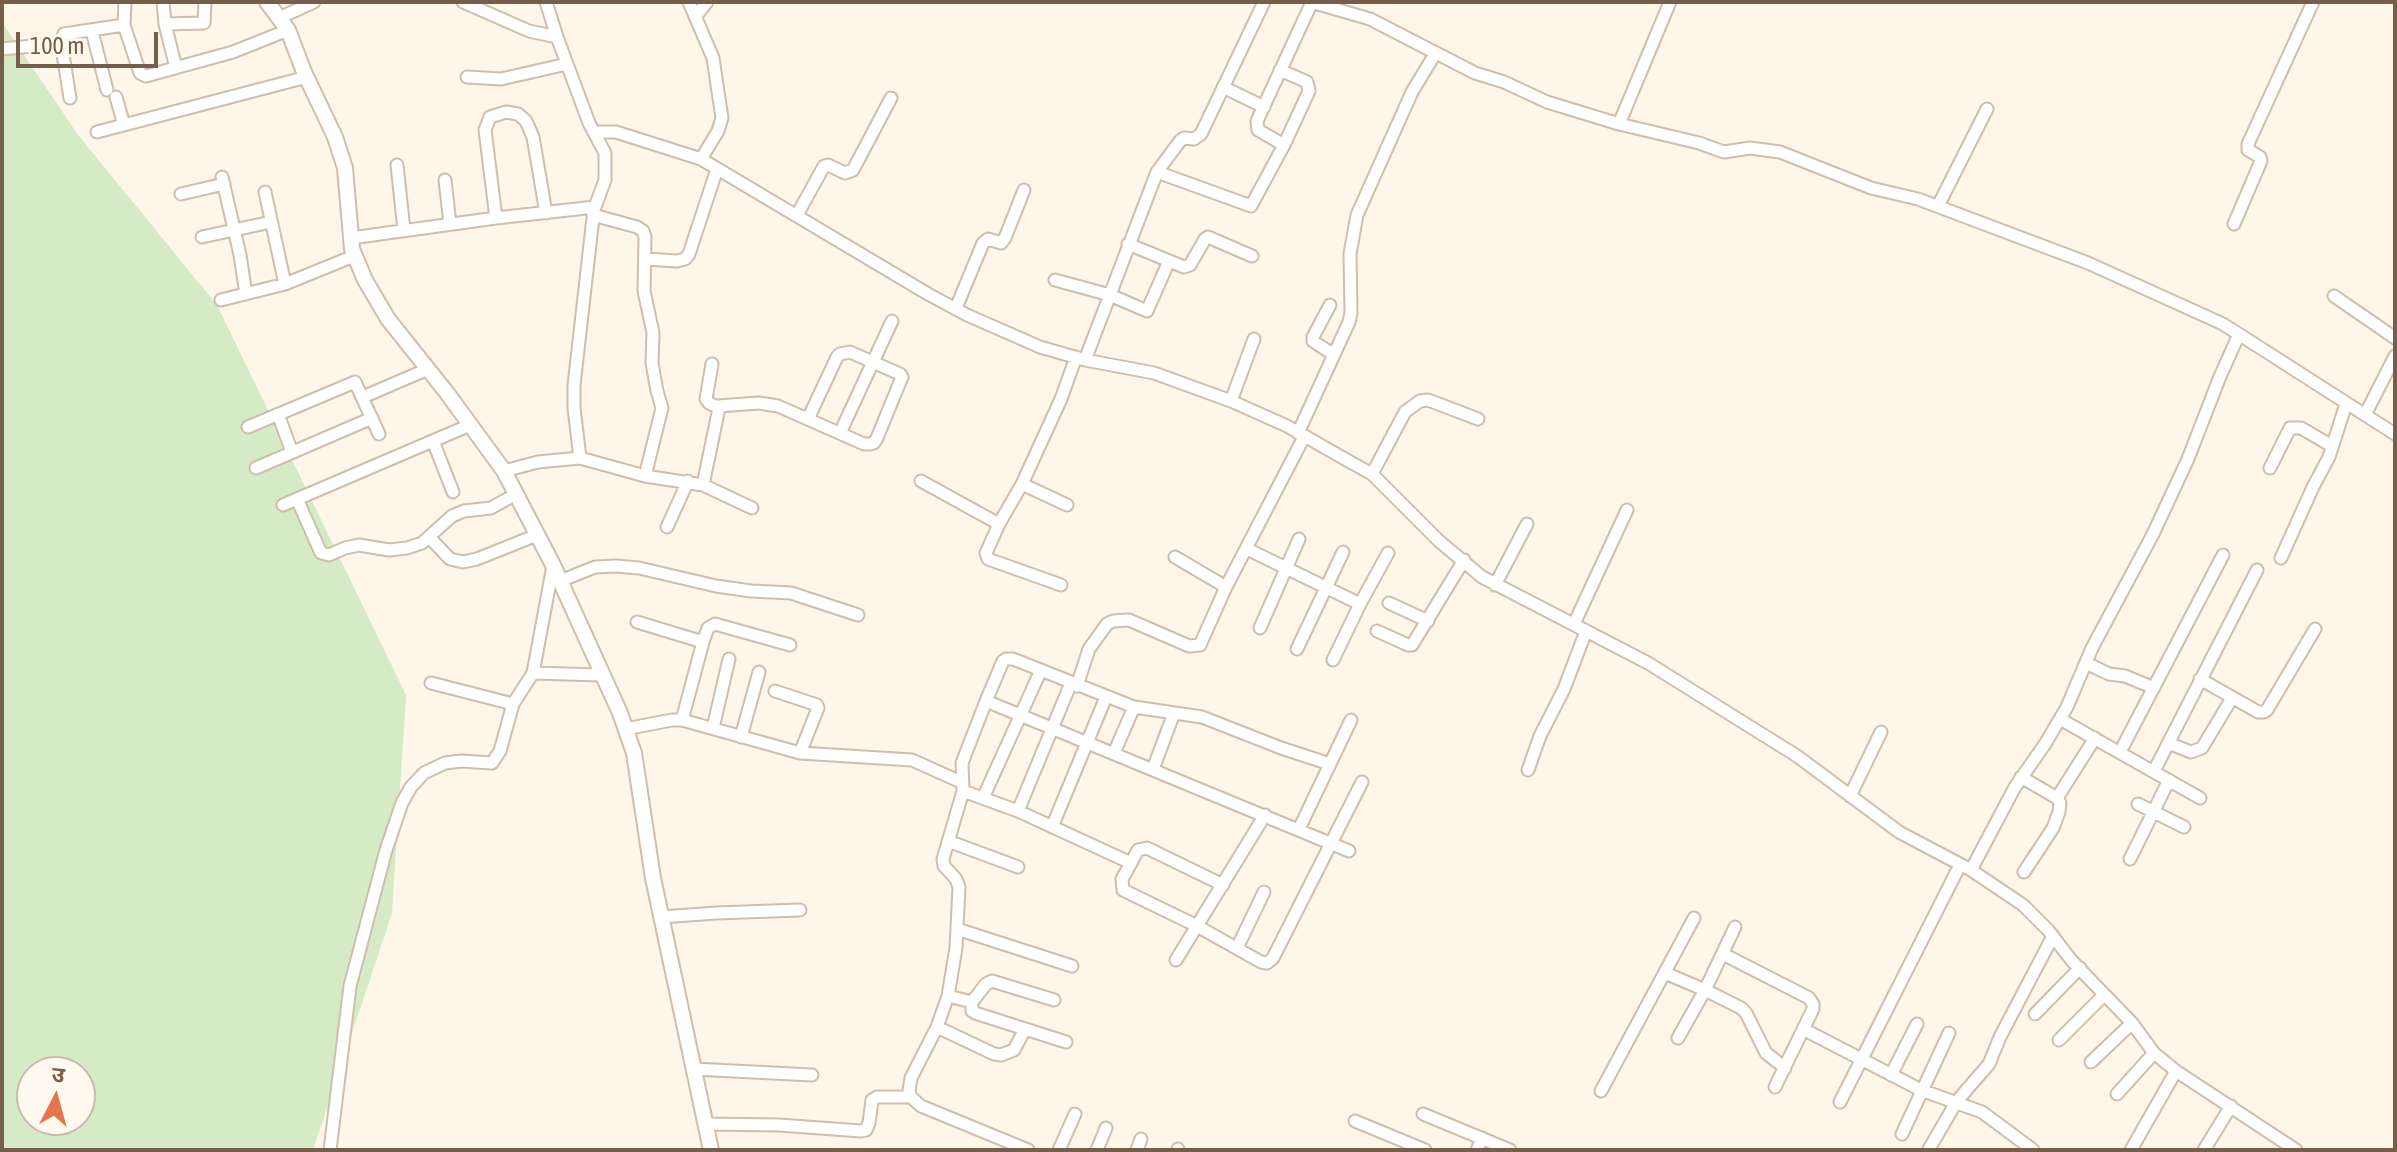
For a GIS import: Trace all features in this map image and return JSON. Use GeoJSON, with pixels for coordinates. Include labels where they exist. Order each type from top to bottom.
{"type":"FeatureCollection","features":[{"type":"Feature","properties":{"kind":"street"},"geometry":{"type":"LineString","coordinates":[[125,2],[124,25],[140,73],[146,76],[233,52],[284,24],[314,2]]}},
{"type":"Feature","properties":{"kind":"street"},"geometry":{"type":"LineString","coordinates":[[163,2],[176,68]]}},
{"type":"Feature","properties":{"kind":"street"},"geometry":{"type":"LineString","coordinates":[[165,24],[204,23],[205,2]]}},
{"type":"Feature","properties":{"kind":"street"},"geometry":{"type":"LineString","coordinates":[[267,2],[284,24],[335,137],[345,168],[354,256],[365,280],[388,319],[504,471],[553,565],[625,729],[634,753],[661,917],[711,1150]]}},
{"type":"Feature","properties":{"kind":"street"},"geometry":{"type":"LineString","coordinates":[[463,2],[529,31],[557,37]]}},
{"type":"Feature","properties":{"kind":"street"},"geometry":{"type":"LineString","coordinates":[[546,2],[589,123],[605,153],[605,180],[594,211],[574,385],[580,458]]}},
{"type":"Feature","properties":{"kind":"street"},"geometry":{"type":"LineString","coordinates":[[689,2],[713,58],[722,118],[701,159]]}},
{"type":"Feature","properties":{"kind":"street"},"geometry":{"type":"LineString","coordinates":[[695,17],[707,2]]}},
{"type":"Feature","properties":{"kind":"street"},"geometry":{"type":"LineString","coordinates":[[1061,585],[988,559],[986,550],[1022,484],[1110,295],[1157,172],[1180,141],[1184,138],[1194,139],[1201,134],[1264,2]]}},
{"type":"Feature","properties":{"kind":"street"},"geometry":{"type":"LineString","coordinates":[[1284,145],[1256,127],[1311,2],[1370,19],[1475,73],[1504,82],[1547,102],[1724,152],[1750,148],[1780,152],[1871,188],[1938,206],[2116,274],[2239,334],[2395,434]]}},
{"type":"Feature","properties":{"kind":"street"},"geometry":{"type":"LineString","coordinates":[[1619,124],[1670,2]]}},
{"type":"Feature","properties":{"kind":"street"},"geometry":{"type":"LineString","coordinates":[[2234,224],[2261,161],[2260,157],[2248,150],[2248,144],[2313,2]]}},
{"type":"Feature","properties":{"kind":"street"},"geometry":{"type":"LineString","coordinates":[[70,98],[62,43],[64,34],[124,25]]}},
{"type":"Feature","properties":{"kind":"street"},"geometry":{"type":"LineString","coordinates":[[92,31],[124,125]]}},
{"type":"Feature","properties":{"kind":"street"},"geometry":{"type":"LineString","coordinates":[[2,49],[62,43]]}},
{"type":"Feature","properties":{"kind":"street"},"geometry":{"type":"LineString","coordinates":[[1018,811],[1089,649],[1107,624],[1120,618],[1129,620],[1189,646],[1200,645],[1204,639],[1226,587],[1301,435],[1349,322],[1350,254],[1357,215],[1412,92],[1435,54]]}},
{"type":"Feature","properties":{"kind":"street"},"geometry":{"type":"LineString","coordinates":[[467,77],[501,79],[567,64]]}},
{"type":"Feature","properties":{"kind":"street"},"geometry":{"type":"LineString","coordinates":[[1157,172],[1251,206],[1309,91],[1307,82],[1280,70]]}},
{"type":"Feature","properties":{"kind":"street"},"geometry":{"type":"LineString","coordinates":[[97,132],[307,77]]}},
{"type":"Feature","properties":{"kind":"street"},"geometry":{"type":"LineString","coordinates":[[1223,87],[1264,107]]}},
{"type":"Feature","properties":{"kind":"street"},"geometry":{"type":"LineString","coordinates":[[797,215],[824,166],[845,173],[853,170],[891,98]]}},
{"type":"Feature","properties":{"kind":"street"},"geometry":{"type":"LineString","coordinates":[[1938,206],[1987,109]]}},
{"type":"Feature","properties":{"kind":"street"},"geometry":{"type":"LineString","coordinates":[[496,218],[485,130],[490,117],[506,112],[518,114],[526,121],[533,137],[546,213]]}},
{"type":"Feature","properties":{"kind":"street"},"geometry":{"type":"LineString","coordinates":[[595,132],[616,132],[701,159],[956,308],[1040,347],[1080,359],[1154,373],[1231,401],[1372,474],[1439,541],[1482,577],[1648,663],[1797,756],[1899,832],[1966,868],[2023,905],[2132,1023],[2154,1053],[2176,1071],[2296,1150]]}},
{"type":"Feature","properties":{"kind":"street"},"geometry":{"type":"LineString","coordinates":[[397,165],[404,230]]}},
{"type":"Feature","properties":{"kind":"street"},"geometry":{"type":"LineString","coordinates":[[645,259],[677,261],[689,254],[717,169]]}},
{"type":"Feature","properties":{"kind":"street"},"geometry":{"type":"LineString","coordinates":[[445,180],[450,224]]}},
{"type":"Feature","properties":{"kind":"street"},"geometry":{"type":"LineString","coordinates":[[181,194],[223,181],[246,294]]}},
{"type":"Feature","properties":{"kind":"street"},"geometry":{"type":"LineString","coordinates":[[956,308],[983,243],[988,239],[1001,243],[1005,238],[1024,190]]}},
{"type":"Feature","properties":{"kind":"street"},"geometry":{"type":"LineString","coordinates":[[265,192],[285,284]]}},
{"type":"Feature","properties":{"kind":"street"},"geometry":{"type":"LineString","coordinates":[[351,238],[496,218],[594,211],[643,231],[644,291],[653,333],[652,363],[662,408],[645,476]]}},
{"type":"Feature","properties":{"kind":"street"},"geometry":{"type":"LineString","coordinates":[[202,237],[271,222]]}},
{"type":"Feature","properties":{"kind":"street"},"geometry":{"type":"LineString","coordinates":[[1128,244],[1188,267],[1208,237],[1252,256]]}},
{"type":"Feature","properties":{"kind":"street"},"geometry":{"type":"LineString","coordinates":[[221,300],[285,284],[354,256]]}},
{"type":"Feature","properties":{"kind":"street"},"geometry":{"type":"LineString","coordinates":[[1055,280],[1110,295],[1147,311],[1169,261]]}},
{"type":"Feature","properties":{"kind":"street"},"geometry":{"type":"LineString","coordinates":[[2334,296],[2395,338]]}},
{"type":"Feature","properties":{"kind":"street"},"geometry":{"type":"LineString","coordinates":[[1330,305],[1313,341],[1334,355]]}},
{"type":"Feature","properties":{"kind":"street"},"geometry":{"type":"LineString","coordinates":[[840,433],[892,321]]}},
{"type":"Feature","properties":{"kind":"street"},"geometry":{"type":"LineString","coordinates":[[1840,1102],[1966,868],[2060,719],[2097,637],[2153,534],[2188,459],[2239,334]]}},
{"type":"Feature","properties":{"kind":"street"},"geometry":{"type":"LineString","coordinates":[[1231,401],[1254,339]]}},
{"type":"Feature","properties":{"kind":"street"},"geometry":{"type":"LineString","coordinates":[[712,364],[707,401],[718,406],[768,404],[864,444],[874,443],[877,438],[902,377],[845,352],[837,357],[808,419]]}},
{"type":"Feature","properties":{"kind":"street"},"geometry":{"type":"LineString","coordinates":[[2365,415],[2395,356]]}},
{"type":"Feature","properties":{"kind":"street"},"geometry":{"type":"LineString","coordinates":[[363,397],[428,369]]}},
{"type":"Feature","properties":{"kind":"street"},"geometry":{"type":"LineString","coordinates":[[248,427],[351,382],[358,385],[379,434]]}},
{"type":"Feature","properties":{"kind":"street"},"geometry":{"type":"LineString","coordinates":[[1372,474],[1405,412],[1420,401],[1428,400],[1478,419]]}},
{"type":"Feature","properties":{"kind":"street"},"geometry":{"type":"LineString","coordinates":[[2281,558],[2329,457],[2346,404]]}},
{"type":"Feature","properties":{"kind":"street"},"geometry":{"type":"LineString","coordinates":[[703,485],[718,406]]}},
{"type":"Feature","properties":{"kind":"street"},"geometry":{"type":"LineString","coordinates":[[278,414],[292,452]]}},
{"type":"Feature","properties":{"kind":"street"},"geometry":{"type":"LineString","coordinates":[[256,468],[372,418]]}},
{"type":"Feature","properties":{"kind":"street"},"geometry":{"type":"LineString","coordinates":[[283,505],[470,425]]}},
{"type":"Feature","properties":{"kind":"street"},"geometry":{"type":"LineString","coordinates":[[2270,468],[2290,428],[2301,428],[2332,446]]}},
{"type":"Feature","properties":{"kind":"street"},"geometry":{"type":"LineString","coordinates":[[433,441],[453,492]]}},
{"type":"Feature","properties":{"kind":"street"},"geometry":{"type":"LineString","coordinates":[[504,471],[538,462],[580,458],[645,476],[703,485],[752,508]]}},
{"type":"Feature","properties":{"kind":"street"},"geometry":{"type":"LineString","coordinates":[[667,527],[688,481]]}},
{"type":"Feature","properties":{"kind":"street"},"geometry":{"type":"LineString","coordinates":[[921,481],[999,524]]}},
{"type":"Feature","properties":{"kind":"street"},"geometry":{"type":"LineString","coordinates":[[1022,484],[1067,505]]}},
{"type":"Feature","properties":{"kind":"street"},"geometry":{"type":"LineString","coordinates":[[297,499],[324,555],[359,545],[389,550],[407,548],[430,538],[452,516],[464,511],[491,508],[516,494]]}},
{"type":"Feature","properties":{"kind":"street"},"geometry":{"type":"LineString","coordinates":[[1574,624],[1627,510]]}},
{"type":"Feature","properties":{"kind":"street"},"geometry":{"type":"LineString","coordinates":[[1495,585],[1527,524]]}},
{"type":"Feature","properties":{"kind":"street"},"geometry":{"type":"LineString","coordinates":[[430,538],[450,559],[463,562],[537,535]]}},
{"type":"Feature","properties":{"kind":"street"},"geometry":{"type":"LineString","coordinates":[[1260,628],[1299,539]]}},
{"type":"Feature","properties":{"kind":"street"},"geometry":{"type":"LineString","coordinates":[[1247,549],[1360,604]]}},
{"type":"Feature","properties":{"kind":"street"},"geometry":{"type":"LineString","coordinates":[[1297,649],[1343,552]]}},
{"type":"Feature","properties":{"kind":"street"},"geometry":{"type":"LineString","coordinates":[[1333,660],[1388,553]]}},
{"type":"Feature","properties":{"kind":"street"},"geometry":{"type":"LineString","coordinates":[[2120,752],[2223,555]]}},
{"type":"Feature","properties":{"kind":"street"},"geometry":{"type":"LineString","coordinates":[[1175,557],[1226,587]]}},
{"type":"Feature","properties":{"kind":"street"},"geometry":{"type":"LineString","coordinates":[[1377,631],[1412,645],[1464,560]]}},
{"type":"Feature","properties":{"kind":"street"},"geometry":{"type":"LineString","coordinates":[[330,1150],[350,986],[386,850],[402,803],[424,773],[445,763],[492,763],[500,751],[513,704],[533,673],[553,565]]}},
{"type":"Feature","properties":{"kind":"street"},"geometry":{"type":"LineString","coordinates":[[560,581],[595,567],[639,568],[716,586],[791,593],[858,615]]}},
{"type":"Feature","properties":{"kind":"street"},"geometry":{"type":"LineString","coordinates":[[2154,771],[2257,570]]}},
{"type":"Feature","properties":{"kind":"street"},"geometry":{"type":"LineString","coordinates":[[1389,603],[1428,621]]}},
{"type":"Feature","properties":{"kind":"street"},"geometry":{"type":"LineString","coordinates":[[637,622],[703,642]]}},
{"type":"Feature","properties":{"kind":"street"},"geometry":{"type":"LineString","coordinates":[[682,720],[708,628],[715,624],[790,645]]}},
{"type":"Feature","properties":{"kind":"street"},"geometry":{"type":"LineString","coordinates":[[2200,679],[2258,712],[2267,710],[2315,629]]}},
{"type":"Feature","properties":{"kind":"street"},"geometry":{"type":"LineString","coordinates":[[1528,770],[1586,631]]}},
{"type":"Feature","properties":{"kind":"street"},"geometry":{"type":"LineString","coordinates":[[713,728],[729,659]]}},
{"type":"Feature","properties":{"kind":"street"},"geometry":{"type":"LineString","coordinates":[[1028,1150],[921,1106],[909,1091],[911,1078],[937,1027],[948,996],[957,929],[958,883],[947,871],[943,859],[962,786],[962,763],[1006,659],[1013,659],[1134,707],[1213,720],[1330,764]]}},
{"type":"Feature","properties":{"kind":"street"},"geometry":{"type":"LineString","coordinates":[[2086,663],[2154,688]]}},
{"type":"Feature","properties":{"kind":"street"},"geometry":{"type":"LineString","coordinates":[[983,798],[1041,670]]}},
{"type":"Feature","properties":{"kind":"street"},"geometry":{"type":"LineString","coordinates":[[741,737],[759,672]]}},
{"type":"Feature","properties":{"kind":"street"},"geometry":{"type":"LineString","coordinates":[[533,673],[601,675]]}},
{"type":"Feature","properties":{"kind":"street"},"geometry":{"type":"LineString","coordinates":[[431,683],[513,704]]}},
{"type":"Feature","properties":{"kind":"street"},"geometry":{"type":"LineString","coordinates":[[775,691],[817,705],[800,753]]}},
{"type":"Feature","properties":{"kind":"street"},"geometry":{"type":"LineString","coordinates":[[1052,827],[1106,697]]}},
{"type":"Feature","properties":{"kind":"street"},"geometry":{"type":"LineString","coordinates":[[2168,743],[2191,752],[2202,748],[2232,698]]}},
{"type":"Feature","properties":{"kind":"street"},"geometry":{"type":"LineString","coordinates":[[986,701],[1349,851]]}},
{"type":"Feature","properties":{"kind":"street"},"geometry":{"type":"LineString","coordinates":[[1114,753],[1134,707]]}},
{"type":"Feature","properties":{"kind":"street"},"geometry":{"type":"LineString","coordinates":[[1153,769],[1174,713]]}},
{"type":"Feature","properties":{"kind":"street"},"geometry":{"type":"LineString","coordinates":[[2060,719],[2200,798]]}},
{"type":"Feature","properties":{"kind":"street"},"geometry":{"type":"LineString","coordinates":[[625,729],[682,720],[800,753],[912,760],[983,798],[1131,863]]}},
{"type":"Feature","properties":{"kind":"street"},"geometry":{"type":"LineString","coordinates":[[1299,829],[1351,720]]}},
{"type":"Feature","properties":{"kind":"street"},"geometry":{"type":"LineString","coordinates":[[1850,796],[1881,732]]}},
{"type":"Feature","properties":{"kind":"street"},"geometry":{"type":"LineString","coordinates":[[2057,798],[2095,738]]}},
{"type":"Feature","properties":{"kind":"street"},"geometry":{"type":"LineString","coordinates":[[2021,777],[2057,798],[2060,803],[2056,822],[2024,872]]}},
{"type":"Feature","properties":{"kind":"street"},"geometry":{"type":"LineString","coordinates":[[2130,859],[2169,780]]}},
{"type":"Feature","properties":{"kind":"street"},"geometry":{"type":"LineString","coordinates":[[1223,885],[1147,848],[1138,850],[1122,879],[1123,890],[1267,963],[1273,958],[1362,782]]}},
{"type":"Feature","properties":{"kind":"street"},"geometry":{"type":"LineString","coordinates":[[2138,804],[2184,827]]}},
{"type":"Feature","properties":{"kind":"street"},"geometry":{"type":"LineString","coordinates":[[1176,960],[1265,815]]}},
{"type":"Feature","properties":{"kind":"street"},"geometry":{"type":"LineString","coordinates":[[948,841],[1018,867]]}},
{"type":"Feature","properties":{"kind":"street"},"geometry":{"type":"LineString","coordinates":[[1237,948],[1264,892]]}},
{"type":"Feature","properties":{"kind":"street"},"geometry":{"type":"LineString","coordinates":[[661,917],[800,910]]}},
{"type":"Feature","properties":{"kind":"street"},"geometry":{"type":"LineString","coordinates":[[1601,1091],[1694,918]]}},
{"type":"Feature","properties":{"kind":"street"},"geometry":{"type":"LineString","coordinates":[[1678,1038],[1735,927]]}},
{"type":"Feature","properties":{"kind":"street"},"geometry":{"type":"LineString","coordinates":[[957,929],[1072,966]]}},
{"type":"Feature","properties":{"kind":"street"},"geometry":{"type":"LineString","coordinates":[[1929,1149],[1957,1101],[1989,1064],[2053,936]]}},
{"type":"Feature","properties":{"kind":"street"},"geometry":{"type":"LineString","coordinates":[[1723,954],[1809,998],[1813,1004],[1775,1087]]}},
{"type":"Feature","properties":{"kind":"street"},"geometry":{"type":"LineString","coordinates":[[2035,1014],[2080,968]]}},
{"type":"Feature","properties":{"kind":"street"},"geometry":{"type":"LineString","coordinates":[[1665,973],[1736,1005],[1746,1013],[1766,1053],[1785,1068]]}},
{"type":"Feature","properties":{"kind":"street"},"geometry":{"type":"LineString","coordinates":[[1054,1000],[992,981],[972,1002],[972,1011],[1024,1031],[1066,1042]]}},
{"type":"Feature","properties":{"kind":"street"},"geometry":{"type":"LineString","coordinates":[[2059,1040],[2104,995]]}},
{"type":"Feature","properties":{"kind":"street"},"geometry":{"type":"LineString","coordinates":[[948,996],[972,1002]]}},
{"type":"Feature","properties":{"kind":"street"},"geometry":{"type":"LineString","coordinates":[[2091,1062],[2132,1023]]}},
{"type":"Feature","properties":{"kind":"street"},"geometry":{"type":"LineString","coordinates":[[1891,1075],[1917,1024]]}},
{"type":"Feature","properties":{"kind":"street"},"geometry":{"type":"LineString","coordinates":[[937,1027],[1001,1055],[1014,1050],[1024,1031]]}},
{"type":"Feature","properties":{"kind":"street"},"geometry":{"type":"LineString","coordinates":[[1803,1029],[1921,1090],[1982,1112],[2033,1150]]}},
{"type":"Feature","properties":{"kind":"street"},"geometry":{"type":"LineString","coordinates":[[1902,1134],[1949,1033]]}},
{"type":"Feature","properties":{"kind":"street"},"geometry":{"type":"LineString","coordinates":[[2117,1094],[2154,1053]]}},
{"type":"Feature","properties":{"kind":"street"},"geometry":{"type":"LineString","coordinates":[[694,1069],[812,1075]]}},
{"type":"Feature","properties":{"kind":"street"},"geometry":{"type":"LineString","coordinates":[[2131,1150],[2176,1071]]}},
{"type":"Feature","properties":{"kind":"street"},"geometry":{"type":"LineString","coordinates":[[705,1124],[861,1131],[866,1130],[869,1123],[872,1100],[877,1097],[911,1097]]}},
{"type":"Feature","properties":{"kind":"street"},"geometry":{"type":"LineString","coordinates":[[2204,1150],[2231,1106]]}},
{"type":"Feature","properties":{"kind":"street"},"geometry":{"type":"LineString","coordinates":[[1059,1150],[1075,1114]]}},
{"type":"Feature","properties":{"kind":"street"},"geometry":{"type":"LineString","coordinates":[[1423,1114],[1480,1144],[1510,1150]]}},
{"type":"Feature","properties":{"kind":"street"},"geometry":{"type":"LineString","coordinates":[[1355,1121],[1425,1150]]}},
{"type":"Feature","properties":{"kind":"street"},"geometry":{"type":"LineString","coordinates":[[1097,1150],[1106,1128]]}},
{"type":"Feature","properties":{"kind":"green space"},"geometry":{"type":"Polygon","coordinates":[[[2,22],[78,135],[217,305],[406,695],[392,913],[313,1150],[2,1150],[2,22]]]}}]}
